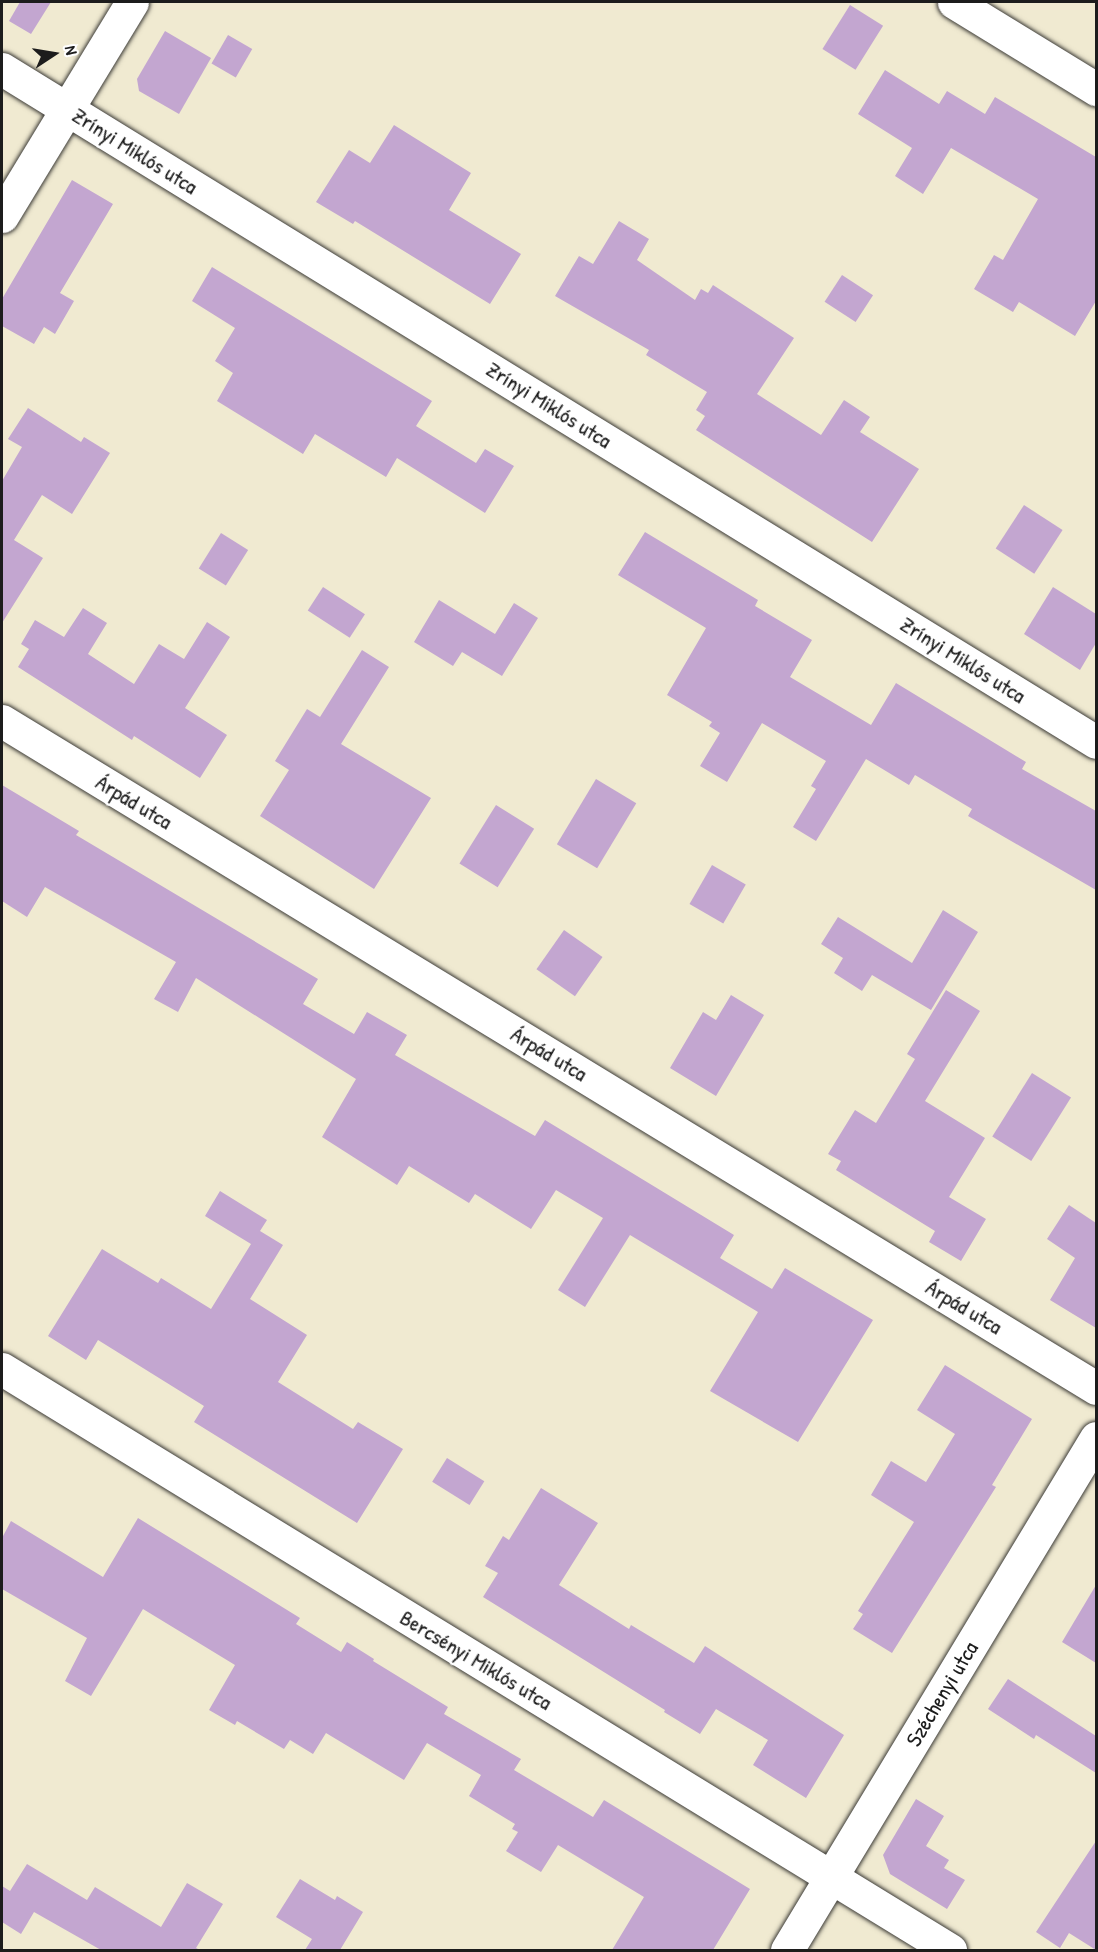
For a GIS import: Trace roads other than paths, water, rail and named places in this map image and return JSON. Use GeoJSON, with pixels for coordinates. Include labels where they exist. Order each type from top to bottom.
{"type":"FeatureCollection","features":[{"type":"Feature","properties":{"kind":"street"},"geometry":{"type":"LineString","coordinates":[[2,216],[132,2]]}},
{"type":"Feature","properties":{"kind":"street"},"geometry":{"type":"LineString","coordinates":[[954,2],[1096,89]]}},
{"type":"Feature","properties":{"kind":"street","name":"Zrínyi Miklós utca"},"geometry":{"type":"LineString","coordinates":[[2,69],[1096,742]]}},
{"type":"Feature","properties":{"kind":"street","name":"Árpád utca"},"geometry":{"type":"LineString","coordinates":[[2,721],[1096,1388]]}},
{"type":"Feature","properties":{"kind":"street","name":"Bercsényi Miklós utca"},"geometry":{"type":"LineString","coordinates":[[2,1369],[950,1950]]}},
{"type":"Feature","properties":{"kind":"street","name":"Széchenyi utca"},"geometry":{"type":"LineString","coordinates":[[787,1950],[1096,1438]]}}]}
